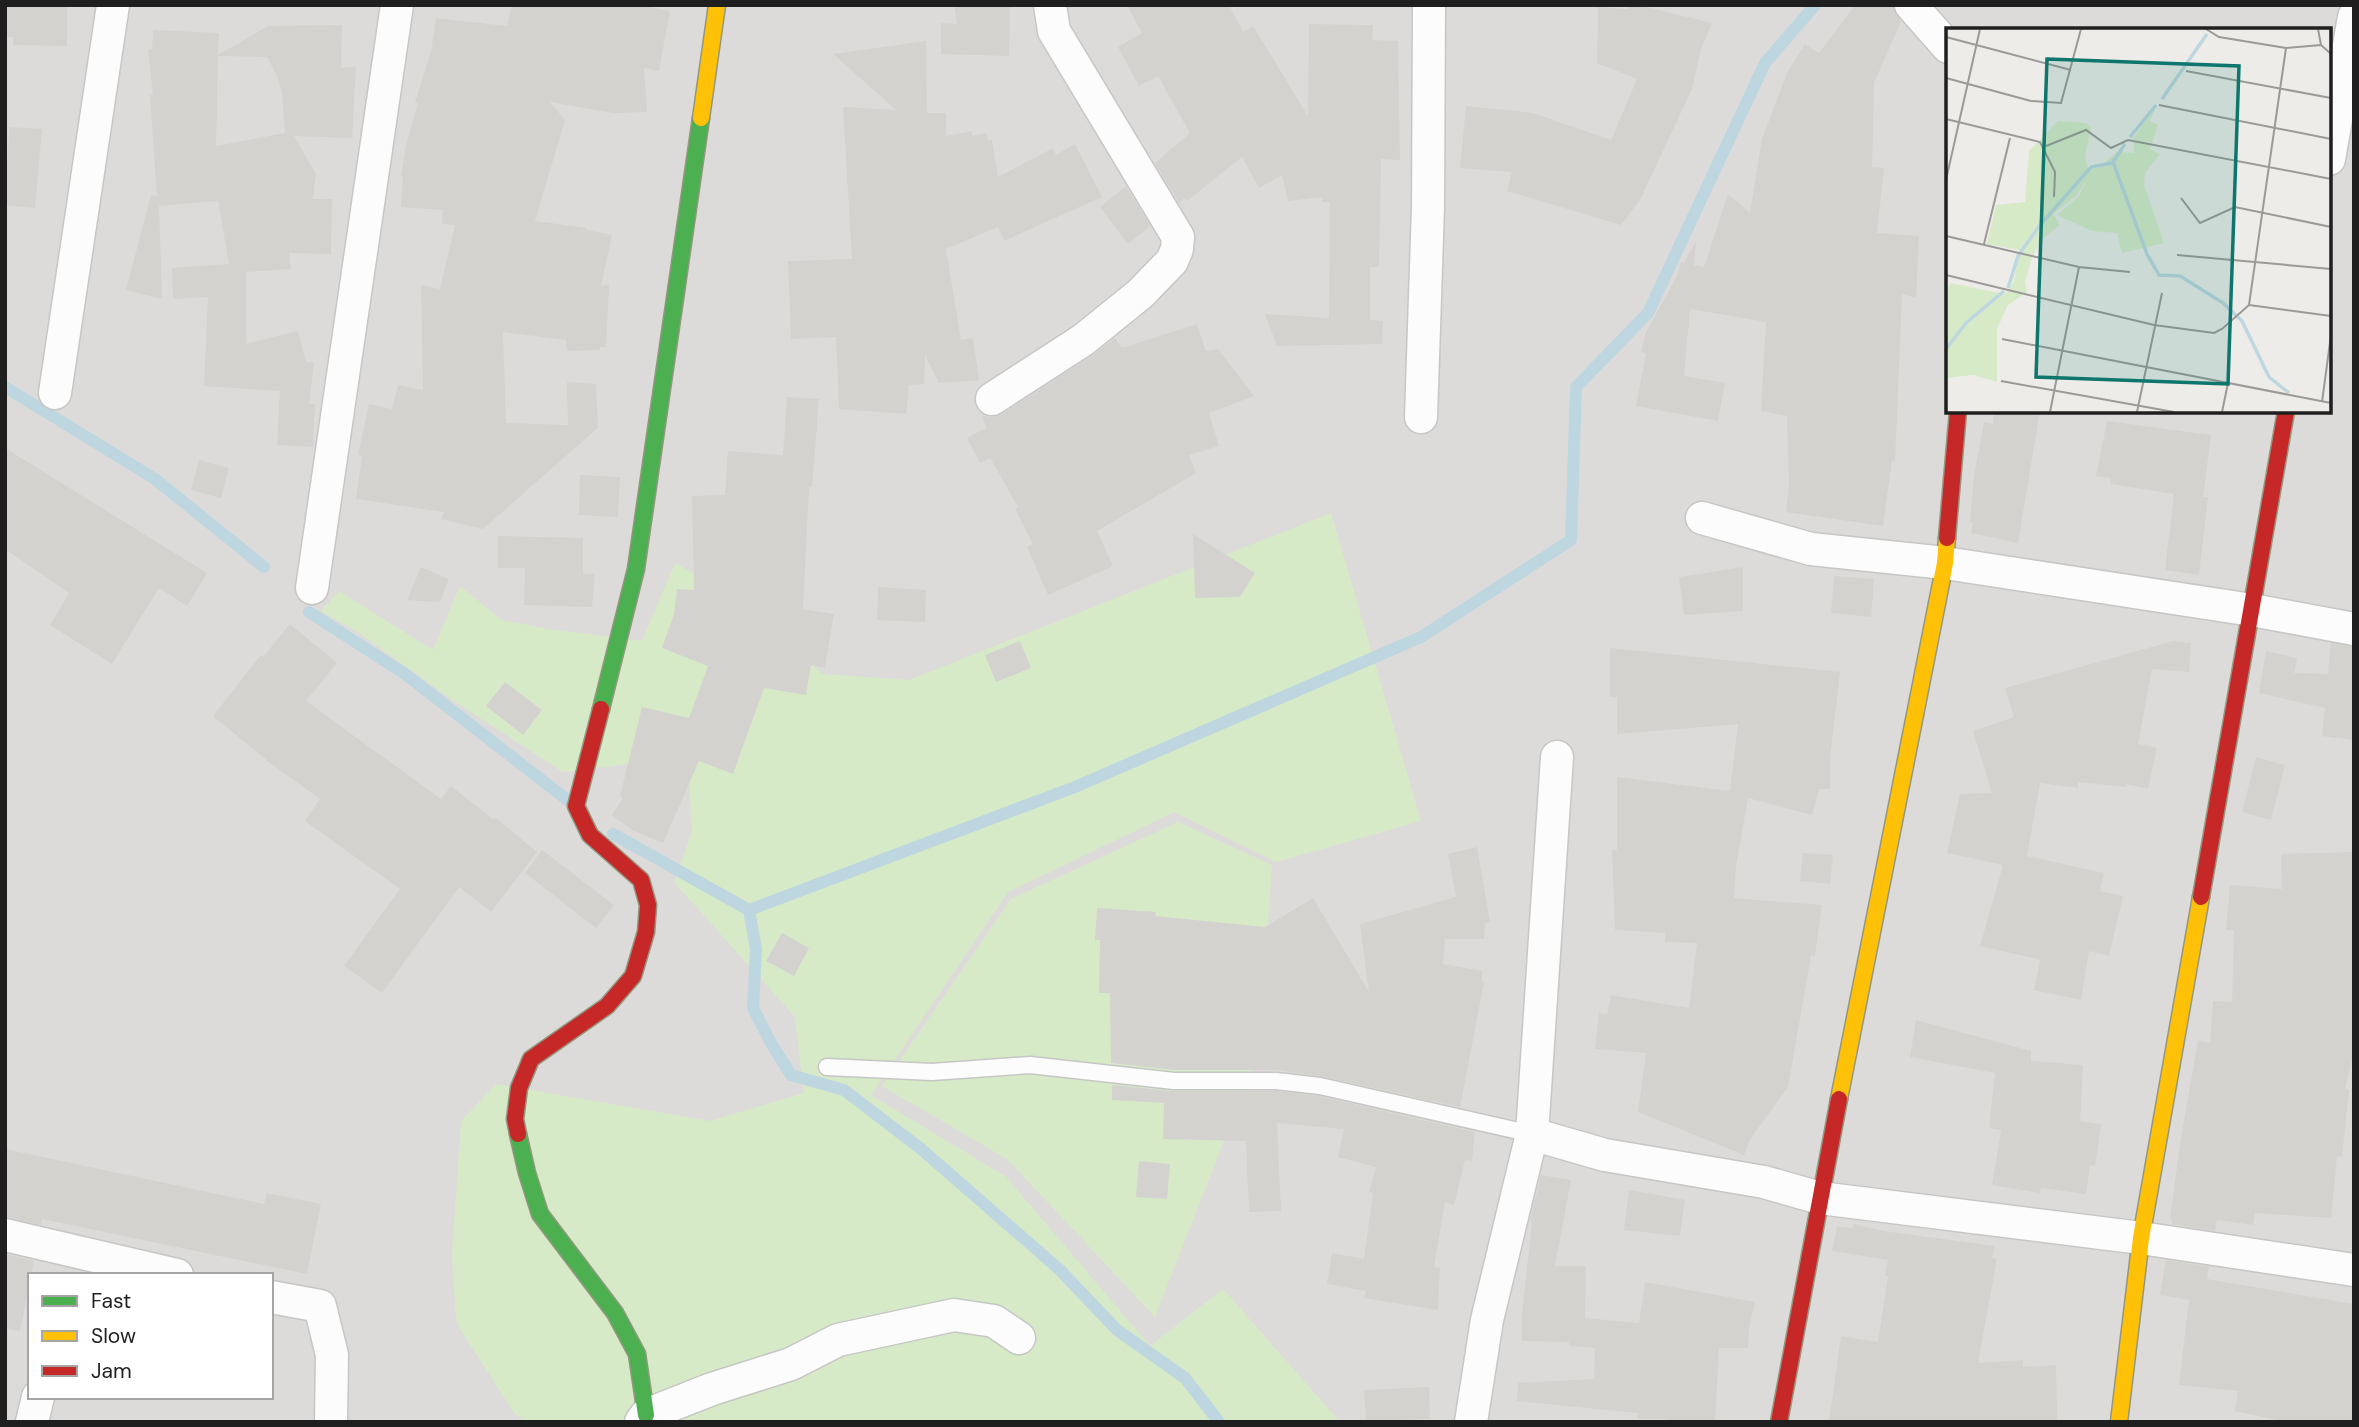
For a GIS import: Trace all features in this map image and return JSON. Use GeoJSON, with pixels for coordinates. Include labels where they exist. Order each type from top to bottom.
{"type":"FeatureCollection","features":[{"type":"Feature","properties":{"kind":"street"},"geometry":{"type":"LineString","coordinates":[[55,393],[113,5]]}},
{"type":"Feature","properties":{"kind":"street"},"geometry":{"type":"LineString","coordinates":[[312,588],[397,5]]}},
{"type":"Feature","properties":{"kind":"street"},"geometry":{"type":"LineString","coordinates":[[717,5],[636,569],[576,806],[590,835],[641,880],[649,905],[646,932],[633,976],[607,1006],[531,1059],[519,1088],[515,1119],[527,1173],[540,1214],[615,1312],[637,1354],[644,1418],[712,1389],[791,1364],[838,1340],[954,1315],[994,1321],[1019,1338]]}},
{"type":"Feature","properties":{"kind":"street"},"geometry":{"type":"LineString","coordinates":[[992,399],[1083,340],[1131,301],[1172,261],[1177,249],[1178,237],[1054,32],[1050,5]]}},
{"type":"Feature","properties":{"kind":"street"},"geometry":{"type":"LineString","coordinates":[[1421,417],[1428,207],[1429,5]]}},
{"type":"Feature","properties":{"kind":"street"},"geometry":{"type":"LineString","coordinates":[[1912,5],[1946,45]]}},
{"type":"Feature","properties":{"kind":"street"},"geometry":{"type":"LineString","coordinates":[[2331,148],[2354,17]]}},
{"type":"Feature","properties":{"kind":"street"},"geometry":{"type":"LineString","coordinates":[[1779,1422],[1820,1198],[1945,563],[1958,413]]}},
{"type":"Feature","properties":{"kind":"street"},"geometry":{"type":"LineString","coordinates":[[2119,1422],[2141,1238],[2286,413]]}},
{"type":"Feature","properties":{"kind":"street"},"geometry":{"type":"LineString","coordinates":[[1702,518],[1811,549],[1945,563],[2252,610],[2354,629]]}},
{"type":"Feature","properties":{"kind":"street"},"geometry":{"type":"LineString","coordinates":[[1471,1422],[1487,1320],[1532,1134],[1558,757]]}},
{"type":"Feature","properties":{"kind":"street"},"geometry":{"type":"LineString","coordinates":[[1532,1134],[1605,1155],[1765,1182],[1820,1198],[2141,1238],[2354,1270]]}},
{"type":"Feature","properties":{"kind":"street"},"geometry":{"type":"LineString","coordinates":[[5,1235],[71,1262],[161,1273]]}},
{"type":"Feature","properties":{"kind":"street"},"geometry":{"type":"LineString","coordinates":[[273,1297],[320,1306],[332,1355],[331,1422]]}},
{"type":"Feature","properties":{"kind":"street"},"geometry":{"type":"LineString","coordinates":[[32,1422],[38,1399]]}},
{"type":"Feature","properties":{"kind":"lane"},"geometry":{"type":"LineString","coordinates":[[827,1067],[932,1072],[1030,1065],[1174,1081],[1276,1082],[1321,1086],[1532,1134]]}},
{"type":"Feature","properties":{"kind":"shaded area"},"geometry":{"type":"Polygon","coordinates":[[[5,5],[2354,5],[2354,1422],[5,1422],[5,5]]]}},
{"type":"Feature","properties":{"kind":"green space"},"geometry":{"type":"Polygon","coordinates":[[[1331,513],[1421,821],[1276,862],[1174,812],[1008,892],[871,1095],[1006,1177],[1150,1346],[1223,1289],[1340,1422],[526,1422],[515,1414],[456,1319],[452,1255],[461,1121],[496,1084],[710,1121],[804,1093],[795,1017],[674,882],[692,832],[689,786],[670,759],[563,772],[454,701],[358,632],[321,611],[339,591],[433,650],[460,586],[501,620],[642,641],[675,563],[751,606],[822,674],[909,680],[1331,513]]]}},
{"type":"Feature","properties":{"kind":"green space"},"geometry":{"type":"Polygon","coordinates":[[[1178,822],[1272,865],[1260,1048],[1155,1317],[1007,1159],[882,1086],[1011,899],[1178,822]]]}},
{"type":"Feature","properties":{"kind":"building"},"geometry":{"type":"Polygon","coordinates":[[[5,5],[67,5],[67,46],[13,45],[13,37],[5,37],[5,5]]]}},
{"type":"Feature","properties":{"kind":"building"},"geometry":{"type":"Polygon","coordinates":[[[512,5],[642,5],[670,11],[659,71],[644,68],[647,112],[613,113],[550,102],[565,120],[535,221],[587,228],[612,235],[601,286],[609,285],[606,347],[600,347],[600,350],[567,351],[566,340],[503,332],[506,423],[568,425],[567,382],[596,384],[600,426],[483,529],[441,519],[444,512],[356,499],[362,456],[358,455],[369,404],[392,409],[398,385],[423,390],[421,285],[440,289],[455,225],[442,224],[443,210],[401,207],[401,176],[406,145],[418,103],[415,102],[431,52],[436,18],[507,26],[512,5]]]}},
{"type":"Feature","properties":{"kind":"building"},"geometry":{"type":"Polygon","coordinates":[[[954,5],[1010,5],[1009,56],[941,54],[941,23],[957,24],[954,5]]]}},
{"type":"Feature","properties":{"kind":"building"},"geometry":{"type":"Polygon","coordinates":[[[1127,5],[1229,5],[1243,32],[1253,26],[1308,116],[1309,24],[1373,25],[1372,40],[1398,41],[1400,160],[1381,159],[1379,267],[1370,267],[1370,320],[1383,321],[1382,344],[1277,346],[1265,314],[1329,318],[1330,202],[1322,202],[1322,197],[1288,201],[1282,175],[1259,188],[1242,157],[1187,201],[1185,198],[1179,203],[1155,163],[1190,133],[1158,76],[1139,86],[1118,47],[1142,33],[1127,5]]]}},
{"type":"Feature","properties":{"kind":"building"},"geometry":{"type":"Polygon","coordinates":[[[1629,5],[1712,23],[1701,49],[1692,89],[1640,200],[1621,225],[1507,191],[1512,172],[1460,168],[1466,106],[1533,113],[1611,140],[1637,79],[1597,63],[1598,7],[1628,9],[1629,5]]]}},
{"type":"Feature","properties":{"kind":"building"},"geometry":{"type":"Polygon","coordinates":[[[1855,5],[1893,5],[1901,21],[1874,83],[1872,167],[1884,168],[1877,233],[1919,236],[1916,298],[1902,294],[1895,461],[1892,461],[1883,526],[1786,512],[1789,485],[1787,416],[1761,411],[1766,322],[1690,309],[1684,376],[1725,383],[1718,421],[1636,406],[1646,353],[1641,352],[1646,332],[1678,274],[1681,262],[1684,263],[1696,241],[1694,265],[1704,267],[1728,194],[1750,213],[1762,139],[1787,73],[1805,44],[1819,53],[1855,5]]]}},
{"type":"Feature","properties":{"kind":"building"},"geometry":{"type":"Polygon","coordinates":[[[342,25],[341,68],[356,67],[352,138],[294,136],[316,174],[313,199],[332,199],[331,254],[289,253],[291,269],[246,272],[246,344],[298,331],[306,362],[314,363],[309,404],[315,404],[313,447],[277,445],[280,391],[204,386],[208,297],[173,299],[172,268],[229,264],[218,201],[159,206],[162,299],[126,290],[151,195],[157,196],[150,95],[153,95],[148,50],[152,49],[153,30],[219,33],[218,55],[268,26],[342,25]],[[218,56],[216,146],[285,133],[282,93],[267,57],[218,56]]]}},
{"type":"Feature","properties":{"kind":"building"},"geometry":{"type":"Polygon","coordinates":[[[926,41],[927,113],[946,113],[946,136],[972,131],[972,136],[987,133],[988,141],[992,140],[998,177],[1053,148],[1056,155],[1075,144],[1102,197],[1004,241],[998,227],[946,249],[961,340],[973,338],[979,380],[939,383],[925,355],[924,384],[909,385],[906,414],[839,409],[836,337],[791,339],[788,261],[852,259],[843,107],[896,110],[833,54],[926,41]]]}},
{"type":"Feature","properties":{"kind":"building"},"geometry":{"type":"Polygon","coordinates":[[[9,127],[42,129],[35,208],[5,205],[9,127]]]}},
{"type":"Feature","properties":{"kind":"building"},"geometry":{"type":"Polygon","coordinates":[[[1126,186],[1150,226],[1128,244],[1100,207],[1126,186]]]}},
{"type":"Feature","properties":{"kind":"building"},"geometry":{"type":"Polygon","coordinates":[[[1197,324],[1206,351],[1218,349],[1254,396],[1209,413],[1219,446],[1189,455],[1196,473],[1097,531],[1113,566],[1048,595],[1027,547],[1033,544],[1015,509],[1018,507],[990,458],[980,463],[967,438],[986,428],[982,416],[994,417],[1002,414],[1115,338],[1122,348],[1197,324]]]}},
{"type":"Feature","properties":{"kind":"building"},"geometry":{"type":"Polygon","coordinates":[[[787,397],[819,399],[812,487],[809,487],[803,609],[834,614],[825,668],[811,665],[806,695],[764,688],[733,774],[699,761],[663,843],[632,830],[612,815],[623,798],[620,796],[642,707],[689,718],[708,666],[662,648],[674,614],[677,589],[694,590],[692,496],[725,495],[728,451],[783,455],[787,397]]]}},
{"type":"Feature","properties":{"kind":"building"},"geometry":{"type":"Polygon","coordinates":[[[1994,413],[2040,413],[2018,543],[1971,533],[1974,476],[1984,422],[1993,424],[1994,413]]]}},
{"type":"Feature","properties":{"kind":"building"},"geometry":{"type":"Polygon","coordinates":[[[2107,421],[2211,435],[2203,497],[2208,497],[2199,575],[2165,570],[2174,494],[2110,484],[2111,478],[2096,476],[2107,421]]]}},
{"type":"Feature","properties":{"kind":"building"},"geometry":{"type":"Polygon","coordinates":[[[5,448],[207,573],[187,606],[159,588],[112,664],[50,625],[69,593],[5,549],[5,448]]]}},
{"type":"Feature","properties":{"kind":"building"},"geometry":{"type":"Polygon","coordinates":[[[199,460],[229,468],[221,498],[191,490],[199,460]]]}},
{"type":"Feature","properties":{"kind":"building"},"geometry":{"type":"Polygon","coordinates":[[[580,475],[620,477],[618,517],[579,515],[580,475]]]}},
{"type":"Feature","properties":{"kind":"building"},"geometry":{"type":"Polygon","coordinates":[[[1193,534],[1255,573],[1240,597],[1195,598],[1193,534]]]}},
{"type":"Feature","properties":{"kind":"building"},"geometry":{"type":"Polygon","coordinates":[[[498,536],[583,538],[583,574],[595,574],[592,607],[524,605],[525,568],[498,568],[498,536]]]}},
{"type":"Feature","properties":{"kind":"building"},"geometry":{"type":"Polygon","coordinates":[[[421,567],[449,579],[440,602],[407,600],[421,567]]]}},
{"type":"Feature","properties":{"kind":"building"},"geometry":{"type":"Polygon","coordinates":[[[1743,567],[1743,611],[1684,615],[1679,577],[1743,567]]]}},
{"type":"Feature","properties":{"kind":"building"},"geometry":{"type":"Polygon","coordinates":[[[1834,576],[1874,579],[1871,617],[1831,613],[1834,576]]]}},
{"type":"Feature","properties":{"kind":"building"},"geometry":{"type":"Polygon","coordinates":[[[878,587],[926,590],[925,622],[877,620],[878,587]]]}},
{"type":"Feature","properties":{"kind":"building"},"geometry":{"type":"Polygon","coordinates":[[[290,624],[337,663],[306,701],[441,799],[451,786],[537,852],[491,912],[459,887],[382,993],[344,966],[400,889],[305,821],[320,799],[270,763],[213,716],[261,655],[263,657],[290,624]]]}},
{"type":"Feature","properties":{"kind":"building"},"geometry":{"type":"Polygon","coordinates":[[[1020,641],[1031,668],[996,682],[985,655],[1020,641]]]}},
{"type":"Feature","properties":{"kind":"building"},"geometry":{"type":"Polygon","coordinates":[[[2173,641],[2191,643],[2189,672],[2152,669],[2138,744],[2157,748],[2148,789],[2126,784],[2126,787],[2078,782],[2078,788],[2040,783],[2027,856],[2104,873],[2100,891],[2123,896],[2109,956],[2089,951],[2081,1000],[2034,990],[2040,961],[1980,946],[2003,865],[1947,853],[1960,794],[1992,793],[1973,731],[2014,717],[2005,688],[2173,641]]]}},
{"type":"Feature","properties":{"kind":"building"},"geometry":{"type":"Polygon","coordinates":[[[2331,643],[2354,647],[2354,740],[2322,736],[2325,708],[2259,693],[2266,651],[2297,658],[2294,673],[2328,674],[2331,643]]]}},
{"type":"Feature","properties":{"kind":"building"},"geometry":{"type":"Polygon","coordinates":[[[1610,648],[1840,672],[1830,758],[1830,789],[1819,789],[1812,815],[1748,798],[1736,866],[1734,898],[1822,905],[1815,956],[1811,956],[1788,1087],[1751,1138],[1744,1155],[1638,1112],[1646,1053],[1595,1049],[1599,1013],[1607,1014],[1611,995],[1689,1008],[1697,943],[1665,942],[1665,933],[1615,930],[1612,850],[1617,850],[1617,777],[1730,791],[1738,724],[1617,734],[1617,697],[1610,697],[1610,648]]]}},
{"type":"Feature","properties":{"kind":"building"},"geometry":{"type":"Polygon","coordinates":[[[505,682],[542,710],[523,735],[486,706],[505,682]]]}},
{"type":"Feature","properties":{"kind":"building"},"geometry":{"type":"Polygon","coordinates":[[[2256,757],[2285,765],[2271,820],[2242,812],[2256,757]]]}},
{"type":"Feature","properties":{"kind":"building"},"geometry":{"type":"Polygon","coordinates":[[[1477,847],[1490,922],[1485,923],[1484,939],[1445,939],[1443,964],[1482,971],[1484,982],[1460,1107],[1321,1076],[1276,1070],[1175,1070],[1111,1063],[1110,993],[1099,993],[1100,940],[1095,940],[1097,908],[1156,912],[1155,916],[1265,927],[1313,898],[1369,992],[1360,924],[1456,897],[1448,854],[1477,847]]]}},
{"type":"Feature","properties":{"kind":"building"},"geometry":{"type":"Polygon","coordinates":[[[542,850],[614,905],[596,928],[525,873],[542,850]]]}},
{"type":"Feature","properties":{"kind":"building"},"geometry":{"type":"Polygon","coordinates":[[[2354,852],[2354,1051],[2345,1089],[2349,1090],[2342,1157],[2337,1156],[2331,1218],[2255,1213],[2253,1225],[2217,1220],[2215,1231],[2172,1224],[2170,1219],[2180,1144],[2198,1041],[2210,1043],[2213,1001],[2232,1002],[2234,930],[2226,930],[2230,885],[2282,889],[2281,854],[2354,852]]]}},
{"type":"Feature","properties":{"kind":"building"},"geometry":{"type":"Polygon","coordinates":[[[1803,853],[1833,855],[1830,884],[1800,881],[1803,853]]]}},
{"type":"Feature","properties":{"kind":"building"},"geometry":{"type":"Polygon","coordinates":[[[782,933],[809,948],[794,976],[766,961],[782,933]]]}},
{"type":"Feature","properties":{"kind":"building"},"geometry":{"type":"Polygon","coordinates":[[[1916,1020],[2031,1051],[2031,1061],[2083,1065],[2080,1121],[2101,1124],[2095,1166],[2090,1165],[2086,1194],[2041,1188],[2040,1193],[1992,1185],[2001,1130],[1989,1128],[1995,1073],[1910,1057],[1916,1020]]]}},
{"type":"Feature","properties":{"kind":"building"},"geometry":{"type":"Polygon","coordinates":[[[1112,1085],[1173,1091],[1275,1091],[1318,1096],[1475,1132],[1472,1161],[1465,1160],[1454,1205],[1445,1202],[1434,1267],[1440,1268],[1438,1310],[1364,1298],[1366,1291],[1327,1284],[1332,1253],[1364,1259],[1373,1193],[1369,1192],[1376,1167],[1338,1157],[1344,1129],[1277,1123],[1281,1211],[1249,1212],[1246,1141],[1163,1139],[1164,1103],[1112,1100],[1112,1085]]]}},
{"type":"Feature","properties":{"kind":"building"},"geometry":{"type":"Polygon","coordinates":[[[5,1149],[264,1204],[267,1193],[321,1204],[307,1274],[42,1219],[41,1225],[5,1217],[5,1149]]]}},
{"type":"Feature","properties":{"kind":"building"},"geometry":{"type":"Polygon","coordinates":[[[1139,1161],[1170,1164],[1167,1199],[1136,1197],[1139,1161]]]}},
{"type":"Feature","properties":{"kind":"building"},"geometry":{"type":"Polygon","coordinates":[[[1541,1175],[1571,1180],[1555,1266],[1586,1266],[1585,1318],[1639,1323],[1645,1282],[1755,1302],[1748,1348],[1719,1348],[1715,1422],[1666,1422],[1666,1419],[1638,1419],[1638,1413],[1517,1401],[1518,1383],[1594,1379],[1595,1348],[1569,1346],[1569,1342],[1522,1341],[1530,1222],[1541,1175]]]}},
{"type":"Feature","properties":{"kind":"building"},"geometry":{"type":"Polygon","coordinates":[[[1629,1190],[1685,1200],[1680,1236],[1624,1230],[1629,1190]]]}},
{"type":"Feature","properties":{"kind":"building"},"geometry":{"type":"Polygon","coordinates":[[[1853,1224],[1883,1231],[1995,1246],[1992,1258],[1997,1259],[1978,1363],[2023,1360],[2023,1367],[2056,1365],[2057,1422],[1829,1422],[1841,1336],[1878,1342],[1888,1276],[1885,1275],[1888,1260],[1832,1251],[1837,1227],[1853,1228],[1853,1224]]]}},
{"type":"Feature","properties":{"kind":"building"},"geometry":{"type":"Polygon","coordinates":[[[5,1254],[34,1261],[32,1273],[28,1273],[28,1291],[20,1331],[5,1329],[5,1254]]]}},
{"type":"Feature","properties":{"kind":"building"},"geometry":{"type":"Polygon","coordinates":[[[2166,1260],[2209,1267],[2207,1279],[2354,1304],[2354,1422],[2286,1422],[2235,1411],[2238,1391],[2179,1385],[2189,1300],[2160,1295],[2166,1260]]]}},
{"type":"Feature","properties":{"kind":"building"},"geometry":{"type":"Polygon","coordinates":[[[1429,1387],[1430,1419],[1366,1421],[1364,1390],[1429,1387]]]}},
{"type":"Feature","properties":{"kind":"waterway"},"geometry":{"type":"LineString","coordinates":[[613,834],[749,910],[1075,787],[1421,637],[1571,540],[1576,387],[1648,313],[1765,63],[1815,5]]}},
{"type":"Feature","properties":{"kind":"waterway"},"geometry":{"type":"LineString","coordinates":[[5,387],[155,479],[264,567]]}},
{"type":"Feature","properties":{"kind":"waterway"},"geometry":{"type":"LineString","coordinates":[[309,612],[405,674],[570,802]]}},
{"type":"Feature","properties":{"kind":"waterway"},"geometry":{"type":"LineString","coordinates":[[749,910],[756,949],[753,1008],[791,1075],[844,1090],[920,1148],[1060,1270],[1117,1330],[1185,1378],[1219,1422]]}},
{"type":"Feature","properties":{"kind":"traffic: fast"},"geometry":{"type":"LineString","coordinates":[[601,709],[636,569],[701,118]]}},
{"type":"Feature","properties":{"kind":"traffic: fast"},"geometry":{"type":"LineString","coordinates":[[518,1134],[540,1214],[615,1313],[637,1354],[646,1415]]}},
{"type":"Feature","properties":{"kind":"traffic: slow"},"geometry":{"type":"LineString","coordinates":[[701,118],[717,5]]}},
{"type":"Feature","properties":{"kind":"traffic: slow"},"geometry":{"type":"LineString","coordinates":[[1839,1099],[1945,563],[1947,538]]}},
{"type":"Feature","properties":{"kind":"traffic: slow"},"geometry":{"type":"LineString","coordinates":[[2119,1422],[2141,1238],[2201,897]]}},
{"type":"Feature","properties":{"kind":"traffic: jam"},"geometry":{"type":"LineString","coordinates":[[1947,538],[1958,413]]}},
{"type":"Feature","properties":{"kind":"traffic: jam"},"geometry":{"type":"LineString","coordinates":[[2201,897],[2286,413]]}},
{"type":"Feature","properties":{"kind":"traffic: jam"},"geometry":{"type":"LineString","coordinates":[[518,1134],[515,1119],[519,1088],[531,1059],[607,1006],[633,976],[646,932],[648,905],[641,880],[590,835],[576,806],[601,709]]}},
{"type":"Feature","properties":{"kind":"traffic: jam"},"geometry":{"type":"LineString","coordinates":[[1779,1422],[1839,1099]]}}]}
